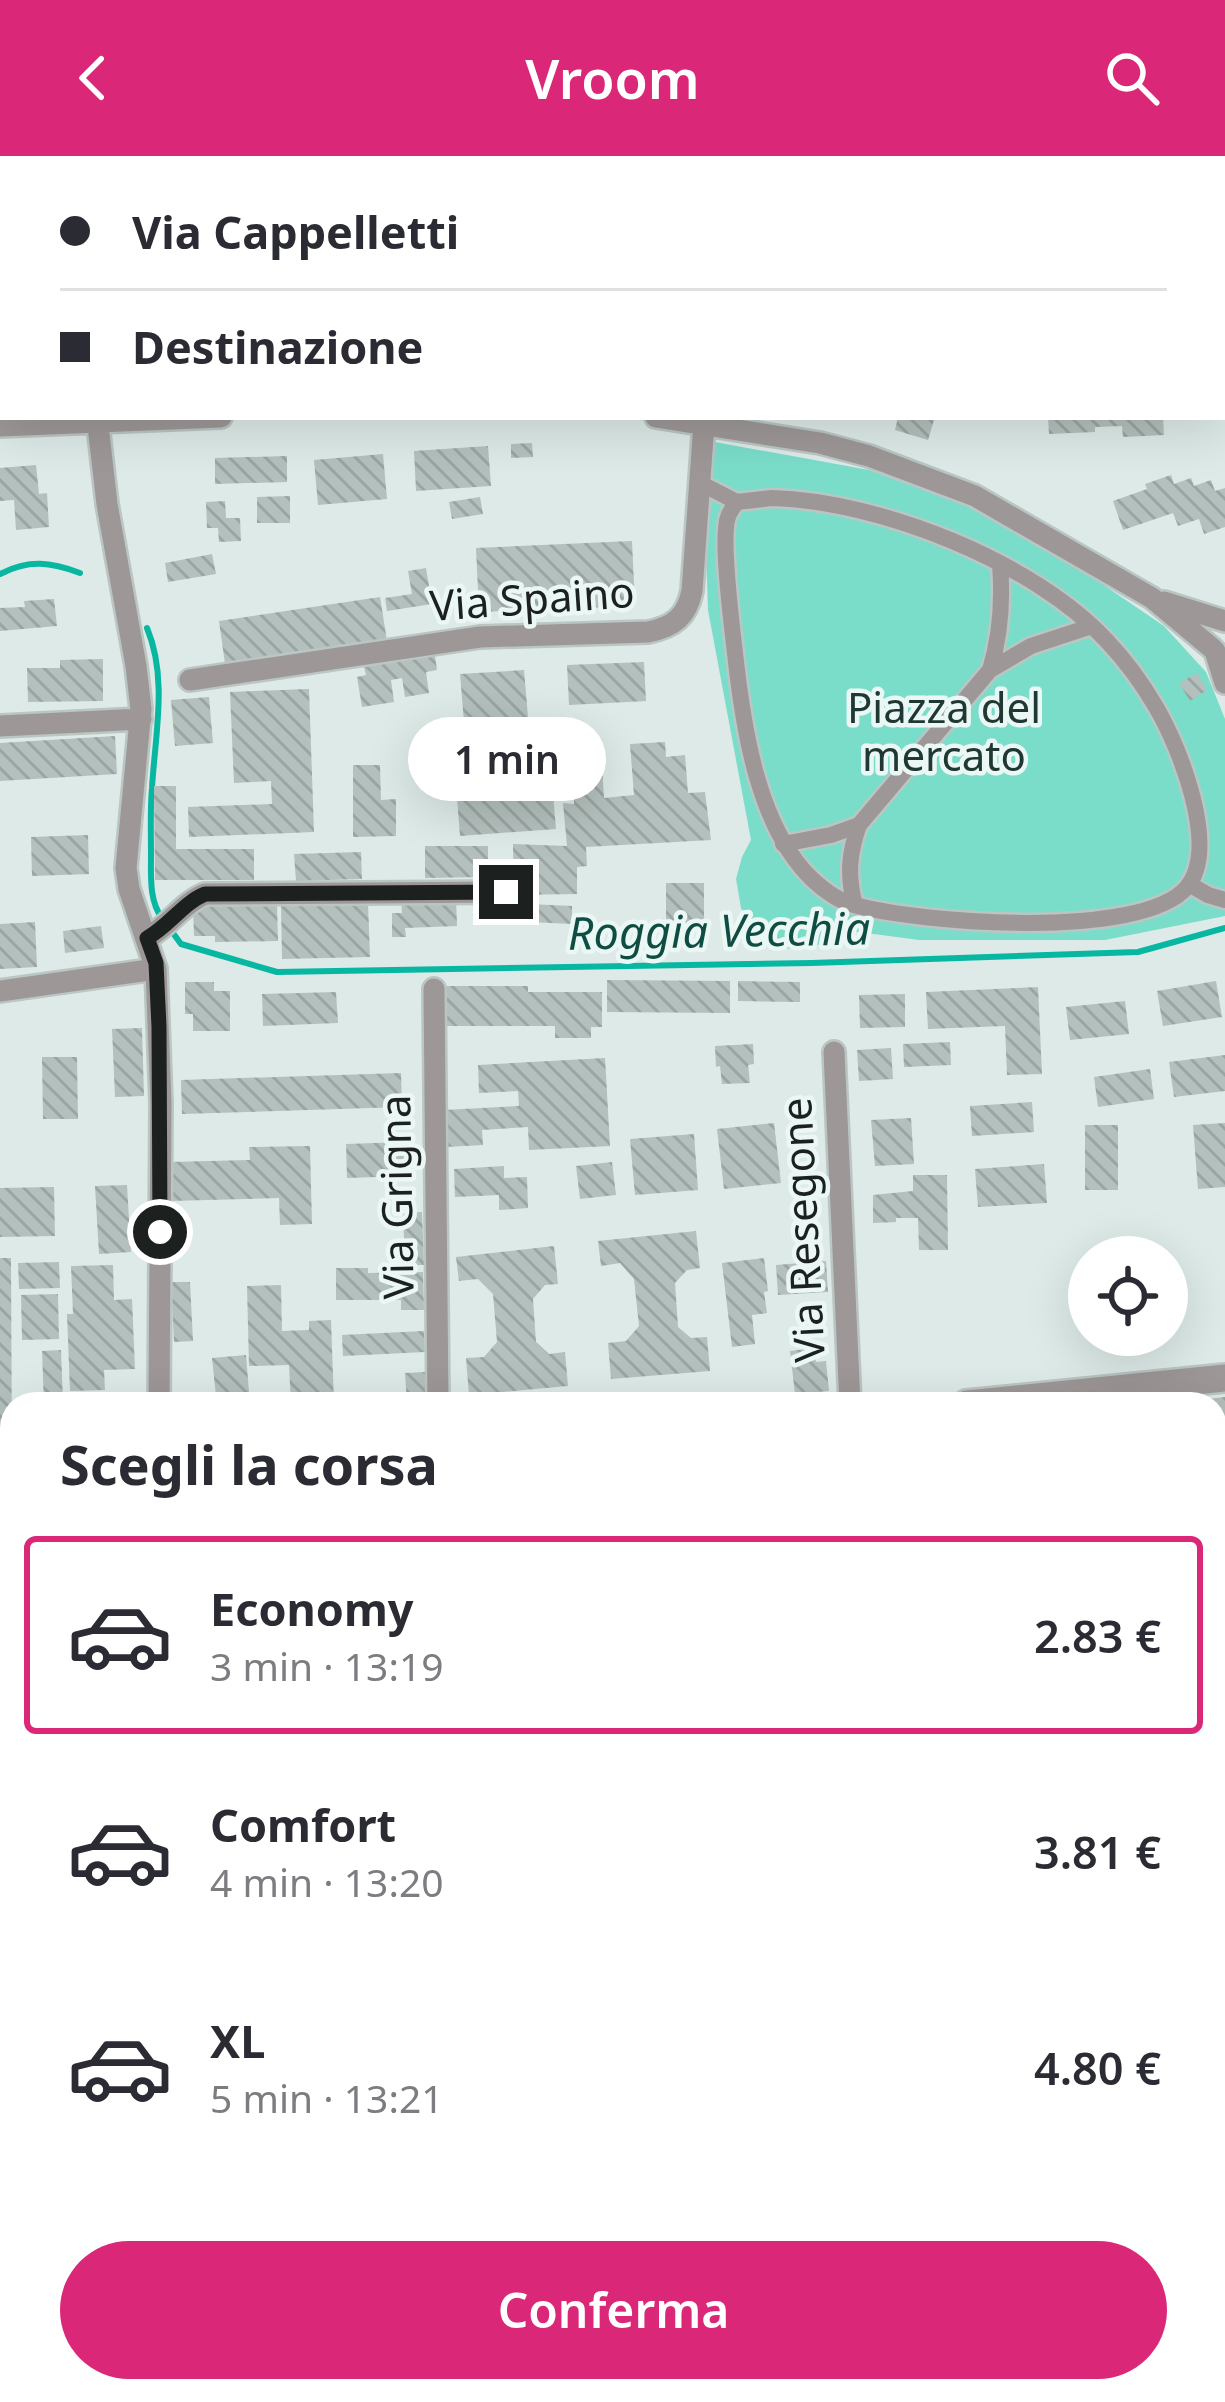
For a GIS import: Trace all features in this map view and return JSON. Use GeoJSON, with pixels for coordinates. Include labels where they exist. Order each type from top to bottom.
{"type":"FeatureCollection","features":[{"type":"Feature","properties":{"kind":"street"},"geometry":{"type":"LineString","coordinates":[[0,427],[97,420],[141,719],[126,868],[129,889],[160,930]]}},
{"type":"Feature","properties":{"kind":"street"},"geometry":{"type":"LineString","coordinates":[[680,420],[820,443],[975,496],[1152,598],[1218,652]]}},
{"type":"Feature","properties":{"kind":"street","name":"Via Spaino"},"geometry":{"type":"LineString","coordinates":[[190,680],[461,640],[664,628],[680,618],[690,600],[704,423]]}},
{"type":"Feature","properties":{"kind":"street"},"geometry":{"type":"LineString","coordinates":[[700,483],[737,502],[772,497],[844,506],[926,531],[1044,589],[1092,626],[1146,691],[1180,757],[1199,847],[1189,884],[1173,899],[1151,909],[1077,920],[998,922],[855,905],[821,887],[783,844],[757,775],[737,673],[726,534],[727,519],[737,502]]}},
{"type":"Feature","properties":{"kind":"street"},"geometry":{"type":"LineString","coordinates":[[990,670],[1001,625],[1000,564]]}},
{"type":"Feature","properties":{"kind":"street"},"geometry":{"type":"LineString","coordinates":[[1152,598],[1225,621]]}},
{"type":"Feature","properties":{"kind":"street"},"geometry":{"type":"LineString","coordinates":[[1225,621],[1212,630],[1210,641],[1218,652],[1225,683]]}},
{"type":"Feature","properties":{"kind":"street"},"geometry":{"type":"LineString","coordinates":[[855,905],[849,862],[860,825],[990,670],[1022,650],[1092,626]]}},
{"type":"Feature","properties":{"kind":"street"},"geometry":{"type":"LineString","coordinates":[[0,726],[141,719]]}},
{"type":"Feature","properties":{"kind":"street"},"geometry":{"type":"LineString","coordinates":[[783,844],[860,825]]}},
{"type":"Feature","properties":{"kind":"street"},"geometry":{"type":"LineString","coordinates":[[1189,884],[1225,900]]}},
{"type":"Feature","properties":{"kind":"street"},"geometry":{"type":"LineString","coordinates":[[159,1392],[161,1103],[156,969],[160,930],[196,897],[211,893],[506,892]]}},
{"type":"Feature","properties":{"kind":"street"},"geometry":{"type":"LineString","coordinates":[[0,992],[156,969]]}},
{"type":"Feature","properties":{"kind":"street","name":"Via Grigna"},"geometry":{"type":"LineString","coordinates":[[434,989],[438,1392]]}},
{"type":"Feature","properties":{"kind":"street","name":"Via Resegone"},"geometry":{"type":"LineString","coordinates":[[835,1052],[849,1392]]}},
{"type":"Feature","properties":{"kind":"street"},"geometry":{"type":"LineString","coordinates":[[1066,1392],[1221,1373]]}},
{"type":"Feature","properties":{"kind":"green space","name":"Piazza del mercato"},"geometry":{"type":"Polygon","coordinates":[[[709,441],[869,470],[965,505],[1089,575],[1164,626],[1206,672],[1225,719],[1225,916],[1105,940],[919,940],[851,931],[801,949],[777,948],[757,937],[741,908],[736,879],[751,840],[708,610],[704,496],[709,441]]]}},
{"type":"Feature","properties":{"kind":"building"},"geometry":{"type":"Polygon","coordinates":[[[897,420],[934,420],[928,440],[895,430],[897,420]]]}},
{"type":"Feature","properties":{"kind":"building"},"geometry":{"type":"Polygon","coordinates":[[[1048,420],[1163,420],[1164,435],[1123,437],[1122,426],[1049,434],[1048,420]]]}},
{"type":"Feature","properties":{"kind":"building"},"geometry":{"type":"Polygon","coordinates":[[[532,443],[533,457],[511,458],[511,444],[532,443]]]}},
{"type":"Feature","properties":{"kind":"building"},"geometry":{"type":"Polygon","coordinates":[[[488,446],[491,486],[416,491],[414,451],[488,446]]]}},
{"type":"Feature","properties":{"kind":"building"},"geometry":{"type":"Polygon","coordinates":[[[383,454],[387,499],[318,505],[314,460],[383,454]]]}},
{"type":"Feature","properties":{"kind":"building"},"geometry":{"type":"Polygon","coordinates":[[[287,456],[287,482],[215,484],[215,458],[287,456]]]}},
{"type":"Feature","properties":{"kind":"building"},"geometry":{"type":"Polygon","coordinates":[[[36,465],[39,494],[47,493],[49,527],[16,530],[14,500],[0,501],[0,468],[36,465]]]}},
{"type":"Feature","properties":{"kind":"building"},"geometry":{"type":"Polygon","coordinates":[[[1171,475],[1174,484],[1191,478],[1194,486],[1211,480],[1215,491],[1225,488],[1225,527],[1204,534],[1199,519],[1178,526],[1173,513],[1123,530],[1113,501],[1171,475]]]}},
{"type":"Feature","properties":{"kind":"building"},"geometry":{"type":"Polygon","coordinates":[[[290,496],[290,523],[257,523],[257,497],[290,496]]]}},
{"type":"Feature","properties":{"kind":"building"},"geometry":{"type":"Polygon","coordinates":[[[480,497],[483,514],[452,519],[449,502],[480,497]]]}},
{"type":"Feature","properties":{"kind":"building"},"geometry":{"type":"Polygon","coordinates":[[[225,501],[226,518],[240,518],[241,541],[219,542],[218,528],[207,528],[206,502],[225,501]]]}},
{"type":"Feature","properties":{"kind":"building"},"geometry":{"type":"Polygon","coordinates":[[[632,541],[635,606],[479,612],[476,548],[632,541]]]}},
{"type":"Feature","properties":{"kind":"building"},"geometry":{"type":"Polygon","coordinates":[[[212,554],[216,574],[168,582],[165,563],[212,554]]]}},
{"type":"Feature","properties":{"kind":"building"},"geometry":{"type":"Polygon","coordinates":[[[426,568],[432,604],[387,611],[385,598],[412,594],[408,571],[426,568]]]}},
{"type":"Feature","properties":{"kind":"building"},"geometry":{"type":"Polygon","coordinates":[[[380,597],[387,641],[225,664],[219,621],[380,597]]]}},
{"type":"Feature","properties":{"kind":"building"},"geometry":{"type":"Polygon","coordinates":[[[54,599],[57,626],[0,631],[0,608],[54,599]]]}},
{"type":"Feature","properties":{"kind":"building"},"geometry":{"type":"Polygon","coordinates":[[[435,656],[437,670],[426,672],[429,693],[405,697],[402,678],[391,680],[394,702],[362,707],[357,677],[366,675],[364,667],[435,656]]]}},
{"type":"Feature","properties":{"kind":"building"},"geometry":{"type":"Polygon","coordinates":[[[103,659],[103,701],[28,702],[27,668],[60,668],[60,660],[103,659]]]}},
{"type":"Feature","properties":{"kind":"building"},"geometry":{"type":"Polygon","coordinates":[[[644,662],[646,701],[569,705],[567,665],[644,662]]]}},
{"type":"Feature","properties":{"kind":"building"},"geometry":{"type":"Polygon","coordinates":[[[524,670],[528,717],[464,722],[460,674],[524,670]]]}},
{"type":"Feature","properties":{"kind":"building"},"geometry":{"type":"Polygon","coordinates":[[[1197,673],[1207,690],[1190,701],[1179,683],[1197,673]]]}},
{"type":"Feature","properties":{"kind":"building"},"geometry":{"type":"Polygon","coordinates":[[[309,689],[314,832],[189,837],[188,807],[272,804],[271,781],[234,783],[230,692],[309,689]]]}},
{"type":"Feature","properties":{"kind":"building"},"geometry":{"type":"Polygon","coordinates":[[[209,697],[213,743],[175,746],[171,700],[209,697]]]}},
{"type":"Feature","properties":{"kind":"building"},"geometry":{"type":"Polygon","coordinates":[[[115,736],[117,774],[0,781],[0,743],[115,736]]]}},
{"type":"Feature","properties":{"kind":"building"},"geometry":{"type":"Polygon","coordinates":[[[665,742],[666,757],[685,755],[688,793],[705,792],[711,840],[586,847],[587,866],[577,867],[577,894],[514,895],[513,844],[567,846],[563,803],[574,804],[573,769],[602,766],[604,798],[634,795],[630,744],[665,742]]]}},
{"type":"Feature","properties":{"kind":"building"},"geometry":{"type":"Polygon","coordinates":[[[557,752],[556,829],[460,836],[454,759],[557,752]]]}},
{"type":"Feature","properties":{"kind":"building"},"geometry":{"type":"Polygon","coordinates":[[[353,765],[380,765],[381,800],[396,799],[396,836],[353,837],[353,765]]]}},
{"type":"Feature","properties":{"kind":"building"},"geometry":{"type":"Polygon","coordinates":[[[154,786],[176,786],[176,849],[254,849],[254,880],[155,880],[154,786]]]}},
{"type":"Feature","properties":{"kind":"building"},"geometry":{"type":"Polygon","coordinates":[[[88,835],[89,874],[32,876],[31,837],[88,835]]]}},
{"type":"Feature","properties":{"kind":"building"},"geometry":{"type":"Polygon","coordinates":[[[425,846],[488,846],[488,877],[425,878],[425,846]]]}},
{"type":"Feature","properties":{"kind":"building"},"geometry":{"type":"Polygon","coordinates":[[[361,852],[362,879],[296,881],[294,854],[361,852]]]}},
{"type":"Feature","properties":{"kind":"building"},"geometry":{"type":"Polygon","coordinates":[[[666,883],[704,883],[704,929],[666,929],[666,883]]]}},
{"type":"Feature","properties":{"kind":"building"},"geometry":{"type":"Polygon","coordinates":[[[456,896],[457,926],[405,928],[406,937],[392,937],[392,913],[402,913],[401,898],[456,896]]]}},
{"type":"Feature","properties":{"kind":"building"},"geometry":{"type":"Polygon","coordinates":[[[487,902],[572,906],[572,924],[486,920],[487,902]]]}},
{"type":"Feature","properties":{"kind":"building"},"geometry":{"type":"Polygon","coordinates":[[[368,903],[370,957],[282,959],[281,905],[368,903]]]}},
{"type":"Feature","properties":{"kind":"building"},"geometry":{"type":"Polygon","coordinates":[[[277,904],[278,941],[215,942],[215,936],[194,936],[193,905],[277,904]]]}},
{"type":"Feature","properties":{"kind":"building"},"geometry":{"type":"Polygon","coordinates":[[[35,922],[37,967],[0,969],[0,924],[35,922]]]}},
{"type":"Feature","properties":{"kind":"building"},"geometry":{"type":"Polygon","coordinates":[[[101,926],[104,948],[65,953],[63,931],[101,926]]]}},
{"type":"Feature","properties":{"kind":"building"},"geometry":{"type":"Polygon","coordinates":[[[607,980],[730,981],[730,1013],[607,1012],[607,980]]]}},
{"type":"Feature","properties":{"kind":"building"},"geometry":{"type":"Polygon","coordinates":[[[738,981],[800,982],[800,1002],[738,1001],[738,981]]]}},
{"type":"Feature","properties":{"kind":"building"},"geometry":{"type":"Polygon","coordinates":[[[1216,981],[1222,1017],[1163,1026],[1157,991],[1216,981]]]}},
{"type":"Feature","properties":{"kind":"building"},"geometry":{"type":"Polygon","coordinates":[[[185,982],[214,982],[214,991],[230,991],[230,1031],[193,1031],[193,1014],[185,1014],[185,982]]]}},
{"type":"Feature","properties":{"kind":"building"},"geometry":{"type":"Polygon","coordinates":[[[446,986],[602,992],[602,1027],[591,1027],[591,1038],[555,1038],[555,1026],[446,1026],[446,986]]]}},
{"type":"Feature","properties":{"kind":"building"},"geometry":{"type":"Polygon","coordinates":[[[1038,987],[1042,1074],[1007,1075],[1005,1026],[928,1029],[926,992],[1038,987]]]}},
{"type":"Feature","properties":{"kind":"building"},"geometry":{"type":"Polygon","coordinates":[[[336,992],[338,1023],[263,1026],[262,994],[336,992]]]}},
{"type":"Feature","properties":{"kind":"building"},"geometry":{"type":"Polygon","coordinates":[[[905,994],[905,1027],[860,1028],[859,995],[905,994]]]}},
{"type":"Feature","properties":{"kind":"building"},"geometry":{"type":"Polygon","coordinates":[[[1125,1001],[1129,1034],[1070,1040],[1066,1007],[1125,1001]]]}},
{"type":"Feature","properties":{"kind":"building"},"geometry":{"type":"Polygon","coordinates":[[[142,1028],[144,1096],[115,1097],[112,1029],[142,1028]]]}},
{"type":"Feature","properties":{"kind":"building"},"geometry":{"type":"Polygon","coordinates":[[[950,1042],[951,1065],[904,1067],[903,1044],[950,1042]]]}},
{"type":"Feature","properties":{"kind":"building"},"geometry":{"type":"Polygon","coordinates":[[[753,1044],[750,1083],[722,1084],[715,1046],[753,1044]]]}},
{"type":"Feature","properties":{"kind":"building"},"geometry":{"type":"Polygon","coordinates":[[[891,1048],[893,1079],[859,1081],[857,1050],[891,1048]]]}},
{"type":"Feature","properties":{"kind":"building"},"geometry":{"type":"Polygon","coordinates":[[[1225,1055],[1225,1091],[1174,1097],[1169,1062],[1225,1055]]]}},
{"type":"Feature","properties":{"kind":"building"},"geometry":{"type":"Polygon","coordinates":[[[42,1057],[77,1057],[78,1119],[43,1119],[42,1057]]]}},
{"type":"Feature","properties":{"kind":"building"},"geometry":{"type":"Polygon","coordinates":[[[605,1058],[610,1146],[529,1150],[528,1127],[482,1130],[483,1145],[446,1147],[444,1110],[519,1106],[518,1091],[479,1093],[478,1065],[605,1058]]]}},
{"type":"Feature","properties":{"kind":"building"},"geometry":{"type":"Polygon","coordinates":[[[1150,1069],[1154,1099],[1098,1107],[1094,1077],[1150,1069]]]}},
{"type":"Feature","properties":{"kind":"building"},"geometry":{"type":"Polygon","coordinates":[[[401,1073],[402,1107],[182,1114],[181,1080],[401,1073]]]}},
{"type":"Feature","properties":{"kind":"building"},"geometry":{"type":"Polygon","coordinates":[[[1032,1102],[1034,1132],[972,1136],[970,1106],[1032,1102]]]}},
{"type":"Feature","properties":{"kind":"building"},"geometry":{"type":"Polygon","coordinates":[[[911,1118],[914,1164],[875,1166],[871,1120],[911,1118]]]}},
{"type":"Feature","properties":{"kind":"building"},"geometry":{"type":"Polygon","coordinates":[[[774,1123],[781,1183],[724,1189],[717,1129],[774,1123]]]}},
{"type":"Feature","properties":{"kind":"building"},"geometry":{"type":"Polygon","coordinates":[[[1225,1123],[1225,1187],[1198,1189],[1193,1125],[1225,1123]]]}},
{"type":"Feature","properties":{"kind":"building"},"geometry":{"type":"Polygon","coordinates":[[[1085,1125],[1118,1125],[1118,1190],[1085,1190],[1085,1125]]]}},
{"type":"Feature","properties":{"kind":"building"},"geometry":{"type":"Polygon","coordinates":[[[694,1134],[698,1190],[635,1195],[630,1139],[694,1134]]]}},
{"type":"Feature","properties":{"kind":"building"},"geometry":{"type":"Polygon","coordinates":[[[404,1142],[406,1176],[347,1178],[346,1144],[404,1142]]]}},
{"type":"Feature","properties":{"kind":"building"},"geometry":{"type":"Polygon","coordinates":[[[310,1146],[312,1224],[280,1225],[279,1198],[170,1201],[169,1162],[250,1160],[249,1147],[310,1146]]]}},
{"type":"Feature","properties":{"kind":"building"},"geometry":{"type":"Polygon","coordinates":[[[612,1162],[616,1195],[580,1199],[576,1166],[612,1162]]]}},
{"type":"Feature","properties":{"kind":"building"},"geometry":{"type":"Polygon","coordinates":[[[1044,1164],[1047,1203],[978,1207],[975,1169],[1044,1164]]]}},
{"type":"Feature","properties":{"kind":"building"},"geometry":{"type":"Polygon","coordinates":[[[504,1166],[504,1178],[527,1177],[528,1208],[499,1210],[499,1195],[455,1197],[454,1169],[504,1166]]]}},
{"type":"Feature","properties":{"kind":"building"},"geometry":{"type":"Polygon","coordinates":[[[913,1175],[947,1175],[948,1250],[919,1250],[918,1218],[873,1223],[873,1195],[913,1191],[913,1175]]]}},
{"type":"Feature","properties":{"kind":"building"},"geometry":{"type":"Polygon","coordinates":[[[127,1185],[131,1252],[99,1254],[95,1186],[127,1185]]]}},
{"type":"Feature","properties":{"kind":"building"},"geometry":{"type":"Polygon","coordinates":[[[54,1187],[55,1236],[0,1237],[0,1188],[54,1187]]]}},
{"type":"Feature","properties":{"kind":"building"},"geometry":{"type":"Polygon","coordinates":[[[422,1212],[424,1265],[405,1265],[403,1213],[422,1212]]]}},
{"type":"Feature","properties":{"kind":"building"},"geometry":{"type":"Polygon","coordinates":[[[696,1231],[700,1268],[687,1270],[675,1283],[678,1327],[691,1338],[707,1337],[710,1371],[611,1379],[608,1343],[626,1341],[639,1326],[634,1279],[620,1263],[601,1266],[598,1241],[696,1231]]]}},
{"type":"Feature","properties":{"kind":"building"},"geometry":{"type":"Polygon","coordinates":[[[554,1246],[558,1284],[545,1285],[533,1299],[536,1342],[549,1354],[565,1352],[568,1386],[469,1392],[466,1358],[484,1357],[497,1342],[493,1294],[478,1279],[459,1281],[456,1257],[554,1246]]]}},
{"type":"Feature","properties":{"kind":"building"},"geometry":{"type":"Polygon","coordinates":[[[0,1258],[11,1258],[12,1392],[0,1392],[0,1258]]]}},
{"type":"Feature","properties":{"kind":"building"},"geometry":{"type":"Polygon","coordinates":[[[764,1258],[767,1313],[752,1315],[755,1344],[732,1347],[722,1263],[764,1258]]]}},
{"type":"Feature","properties":{"kind":"building"},"geometry":{"type":"Polygon","coordinates":[[[826,1261],[828,1292],[778,1295],[776,1265],[826,1261]]]}},
{"type":"Feature","properties":{"kind":"building"},"geometry":{"type":"Polygon","coordinates":[[[59,1262],[60,1288],[19,1289],[18,1263],[59,1262]]]}},
{"type":"Feature","properties":{"kind":"building"},"geometry":{"type":"Polygon","coordinates":[[[113,1265],[114,1300],[132,1299],[135,1369],[104,1370],[105,1390],[70,1391],[67,1314],[73,1314],[71,1266],[113,1265]]]}},
{"type":"Feature","properties":{"kind":"building"},"geometry":{"type":"Polygon","coordinates":[[[336,1268],[423,1272],[424,1310],[401,1310],[401,1300],[336,1300],[336,1268]]]}},
{"type":"Feature","properties":{"kind":"building"},"geometry":{"type":"Polygon","coordinates":[[[171,1282],[190,1282],[193,1341],[174,1342],[171,1282]]]}},
{"type":"Feature","properties":{"kind":"building"},"geometry":{"type":"Polygon","coordinates":[[[281,1285],[282,1331],[309,1330],[309,1321],[331,1320],[334,1392],[290,1392],[289,1365],[249,1366],[247,1286],[281,1285]]]}},
{"type":"Feature","properties":{"kind":"building"},"geometry":{"type":"Polygon","coordinates":[[[58,1294],[59,1339],[22,1340],[21,1295],[58,1294]]]}},
{"type":"Feature","properties":{"kind":"building"},"geometry":{"type":"Polygon","coordinates":[[[424,1331],[425,1352],[343,1356],[342,1335],[424,1331]]]}},
{"type":"Feature","properties":{"kind":"building"},"geometry":{"type":"Polygon","coordinates":[[[814,1348],[816,1362],[826,1361],[829,1391],[795,1392],[790,1351],[814,1348]]]}},
{"type":"Feature","properties":{"kind":"building"},"geometry":{"type":"Polygon","coordinates":[[[61,1350],[63,1392],[44,1392],[42,1351],[61,1350]]]}},
{"type":"Feature","properties":{"kind":"building"},"geometry":{"type":"Polygon","coordinates":[[[246,1355],[249,1392],[216,1392],[212,1358],[246,1355]]]}},
{"type":"Feature","properties":{"kind":"building"},"geometry":{"type":"Polygon","coordinates":[[[425,1372],[426,1392],[406,1392],[405,1373],[425,1372]]]}},
{"type":"Feature","properties":{"kind":"waterway","name":"Roggia Vecchia"},"geometry":{"type":"LineString","coordinates":[[0,574],[40,564],[80,573]]}},
{"type":"Feature","properties":{"kind":"waterway","name":"Roggia Vecchia"},"geometry":{"type":"LineString","coordinates":[[147,628],[159,687],[151,879],[162,918]]}},
{"type":"Feature","properties":{"kind":"waterway","name":"Roggia Vecchia"},"geometry":{"type":"LineString","coordinates":[[170,929],[181,944],[277,972],[1138,952],[1225,928]]}},
{"type":"Feature","properties":{"kind":"route"},"geometry":{"type":"LineString","coordinates":[[160,1232],[159,1027],[156,963],[147,938],[205,894],[506,892]]}}]}
